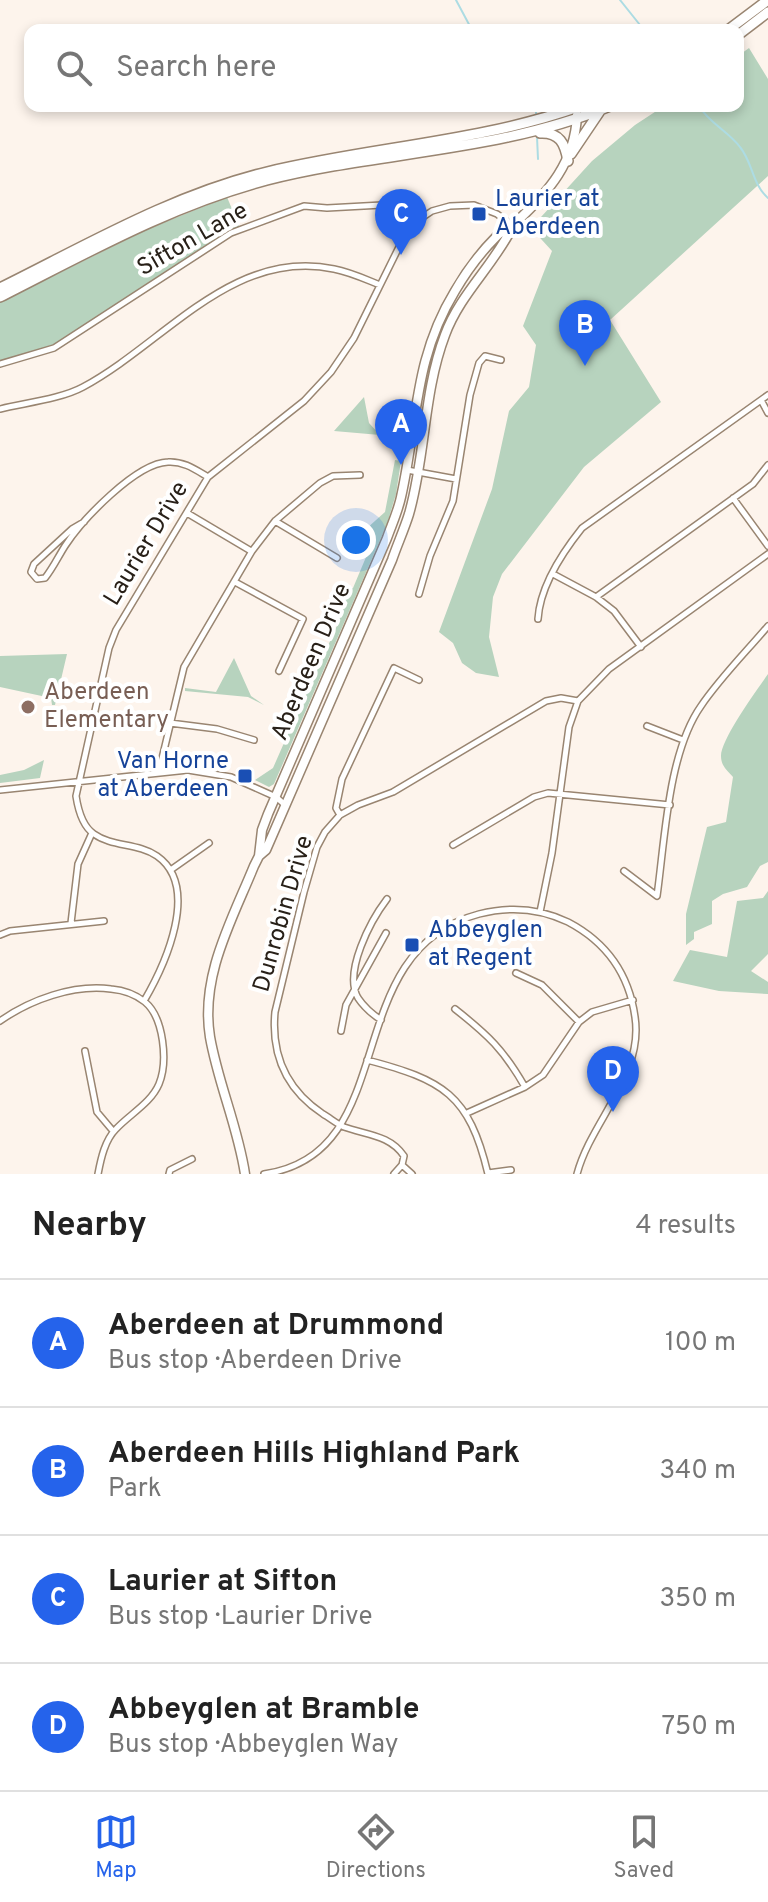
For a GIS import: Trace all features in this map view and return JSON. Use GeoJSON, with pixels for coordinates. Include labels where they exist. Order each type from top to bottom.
{"type":"FeatureCollection","features":[{"type":"Feature","properties":{"kind":"main road"},"geometry":{"type":"LineString","coordinates":[[736,24],[768,0]]}},
{"type":"Feature","properties":{"kind":"main road"},"geometry":{"type":"LineString","coordinates":[[744,30],[768,12]]}},
{"type":"Feature","properties":{"kind":"main road"},"geometry":{"type":"LineString","coordinates":[[0,288],[145,216],[237,180],[325,160],[499,130],[562,112]]}},
{"type":"Feature","properties":{"kind":"main road","name":"Aberdeen Drive"},"geometry":{"type":"LineString","coordinates":[[259,856],[266,850],[409,514],[412,471],[427,398],[446,332],[463,299],[513,226],[548,190],[569,158],[578,112]]}},
{"type":"Feature","properties":{"kind":"main road"},"geometry":{"type":"LineString","coordinates":[[529,134],[595,112]]}},
{"type":"Feature","properties":{"kind":"main road"},"geometry":{"type":"LineString","coordinates":[[569,158],[603,112]]}},
{"type":"Feature","properties":{"kind":"main road"},"geometry":{"type":"LineString","coordinates":[[0,297],[147,223],[239,188],[291,175],[529,134],[547,133],[560,138],[569,158]]}},
{"type":"Feature","properties":{"kind":"main road","name":"Aberdeen Drive"},"geometry":{"type":"LineString","coordinates":[[245,1174],[211,1040],[208,996],[217,955],[259,856],[262,830],[387,538],[412,471]]}},
{"type":"Feature","properties":{"kind":"street","name":"Sifton Lane"},"geometry":{"type":"LineString","coordinates":[[0,364],[54,348],[251,223],[304,206],[382,205],[398,208],[414,223]]}},
{"type":"Feature","properties":{"kind":"street"},"geometry":{"type":"LineString","coordinates":[[414,223],[432,211],[450,206],[474,205],[497,214],[513,226]]}},
{"type":"Feature","properties":{"kind":"street","name":"Laurier Drive"},"geometry":{"type":"LineString","coordinates":[[92,833],[78,808],[76,796],[109,648],[116,630],[208,477],[304,401],[331,372],[354,338],[405,235],[414,223]]}},
{"type":"Feature","properties":{"kind":"street"},"geometry":{"type":"LineString","coordinates":[[0,409],[78,390],[113,370],[215,294],[264,270],[289,267],[333,269],[380,285]]}},
{"type":"Feature","properties":{"kind":"street"},"geometry":{"type":"LineString","coordinates":[[419,594],[430,556],[453,501],[470,395],[479,363],[485,356],[501,360]]}},
{"type":"Feature","properties":{"kind":"street"},"geometry":{"type":"LineString","coordinates":[[538,619],[539,601],[566,548],[582,528],[768,395]]}},
{"type":"Feature","properties":{"kind":"street"},"geometry":{"type":"LineString","coordinates":[[761,399],[768,413]]}},
{"type":"Feature","properties":{"kind":"street"},"geometry":{"type":"LineString","coordinates":[[84,522],[34,564],[33,576],[45,578],[65,545],[84,522],[138,472],[169,462],[185,464],[208,477]]}},
{"type":"Feature","properties":{"kind":"street"},"geometry":{"type":"LineString","coordinates":[[596,597],[753,484],[768,465]]}},
{"type":"Feature","properties":{"kind":"street"},"geometry":{"type":"LineString","coordinates":[[412,471],[456,479]]}},
{"type":"Feature","properties":{"kind":"street"},"geometry":{"type":"LineString","coordinates":[[159,771],[184,667],[252,551],[275,521],[320,483],[333,476],[360,475]]}},
{"type":"Feature","properties":{"kind":"street"},"geometry":{"type":"LineString","coordinates":[[733,498],[768,546]]}},
{"type":"Feature","properties":{"kind":"street"},"geometry":{"type":"LineString","coordinates":[[187,513],[252,551]]}},
{"type":"Feature","properties":{"kind":"street"},"geometry":{"type":"LineString","coordinates":[[275,521],[337,558]]}},
{"type":"Feature","properties":{"kind":"street"},"geometry":{"type":"LineString","coordinates":[[540,912],[552,853],[569,727],[578,701],[609,669],[768,554]]}},
{"type":"Feature","properties":{"kind":"street"},"geometry":{"type":"LineString","coordinates":[[553,574],[596,597],[614,611],[641,647]]}},
{"type":"Feature","properties":{"kind":"street"},"geometry":{"type":"LineString","coordinates":[[235,582],[303,619],[279,671]]}},
{"type":"Feature","properties":{"kind":"street"},"geometry":{"type":"LineString","coordinates":[[624,871],[657,896],[683,740],[700,707],[768,626]]}},
{"type":"Feature","properties":{"kind":"street"},"geometry":{"type":"LineString","coordinates":[[340,815],[336,808],[342,779],[394,668],[419,680]]}},
{"type":"Feature","properties":{"kind":"street","name":"Dunrobin Drive"},"geometry":{"type":"LineString","coordinates":[[412,1174],[402,1165],[404,1156],[398,1146],[385,1138],[341,1126],[297,1093],[285,1075],[277,1053],[273,1031],[282,982],[317,847],[340,815],[393,792],[546,701],[561,698],[578,701]]}},
{"type":"Feature","properties":{"kind":"street"},"geometry":{"type":"LineString","coordinates":[[170,723],[217,729],[254,740]]}},
{"type":"Feature","properties":{"kind":"street"},"geometry":{"type":"LineString","coordinates":[[647,726],[683,740]]}},
{"type":"Feature","properties":{"kind":"street"},"geometry":{"type":"LineString","coordinates":[[0,790],[159,771],[212,772],[276,797],[284,804]]}},
{"type":"Feature","properties":{"kind":"street"},"geometry":{"type":"LineString","coordinates":[[453,845],[534,797],[560,793],[670,805]]}},
{"type":"Feature","properties":{"kind":"street"},"geometry":{"type":"LineString","coordinates":[[71,923],[78,864],[92,833],[155,855],[172,869],[180,896],[178,911],[159,976],[144,1001]]}},
{"type":"Feature","properties":{"kind":"street"},"geometry":{"type":"LineString","coordinates":[[172,869],[209,843]]}},
{"type":"Feature","properties":{"kind":"street"},"geometry":{"type":"LineString","coordinates":[[381,1020],[370,1012],[354,988],[360,944],[371,920],[387,899]]}},
{"type":"Feature","properties":{"kind":"street"},"geometry":{"type":"LineString","coordinates":[[264,1174],[296,1165],[315,1155],[341,1126],[393,986],[418,948],[439,931],[463,919],[497,910],[521,909],[563,920],[601,945],[622,973],[633,1000],[637,1026],[634,1052],[626,1074],[582,1155],[577,1174]]}},
{"type":"Feature","properties":{"kind":"street"},"geometry":{"type":"LineString","coordinates":[[0,935],[10,931],[104,921]]}},
{"type":"Feature","properties":{"kind":"street"},"geometry":{"type":"LineString","coordinates":[[341,1031],[346,1005],[386,933]]}},
{"type":"Feature","properties":{"kind":"street"},"geometry":{"type":"LineString","coordinates":[[516,973],[542,985],[579,1022]]}},
{"type":"Feature","properties":{"kind":"street"},"geometry":{"type":"LineString","coordinates":[[0,1021],[43,998],[74,991],[123,990],[144,1001],[159,1026],[163,1068],[159,1084],[148,1100],[114,1131],[104,1149],[98,1174]]}},
{"type":"Feature","properties":{"kind":"street"},"geometry":{"type":"LineString","coordinates":[[467,1113],[525,1087],[543,1075],[579,1022],[592,1012],[633,1000]]}},
{"type":"Feature","properties":{"kind":"street"},"geometry":{"type":"LineString","coordinates":[[455,1009],[491,1038],[507,1056],[525,1087]]}},
{"type":"Feature","properties":{"kind":"street"},"geometry":{"type":"LineString","coordinates":[[85,1051],[97,1112],[114,1131]]}},
{"type":"Feature","properties":{"kind":"street"},"geometry":{"type":"LineString","coordinates":[[367,1060],[411,1071],[448,1092],[467,1113],[488,1173],[511,1170]]}},
{"type":"Feature","properties":{"kind":"street"},"geometry":{"type":"LineString","coordinates":[[169,1174],[170,1170],[192,1159]]}},
{"type":"Feature","properties":{"kind":"street"},"geometry":{"type":"LineString","coordinates":[[394,1174],[402,1165]]}},
{"type":"Feature","properties":{"kind":"green space"},"geometry":{"type":"Polygon","coordinates":[[[749,48],[768,79],[768,176],[610,320],[661,402],[584,467],[502,574],[493,597],[489,637],[499,677],[476,673],[462,663],[453,643],[439,632],[492,489],[509,411],[529,387],[536,345],[523,326],[552,251],[531,228],[592,161],[655,112],[744,112],[744,52],[749,48]]]}},
{"type":"Feature","properties":{"kind":"green space"},"geometry":{"type":"Polygon","coordinates":[[[227,197],[239,226],[50,347],[0,361],[0,302],[148,229],[227,197]]]}},
{"type":"Feature","properties":{"kind":"green space"},"geometry":{"type":"Polygon","coordinates":[[[364,397],[369,423],[380,435],[334,431],[364,397]]]}},
{"type":"Feature","properties":{"kind":"green space"},"geometry":{"type":"Polygon","coordinates":[[[395,460],[401,461],[387,524],[274,784],[269,787],[255,780],[273,768],[291,727],[290,711],[301,706],[339,621],[337,594],[353,588],[369,550],[366,529],[385,512],[395,460]]]}},
{"type":"Feature","properties":{"kind":"green space"},"geometry":{"type":"Polygon","coordinates":[[[67,654],[55,705],[52,705],[51,698],[0,687],[0,656],[67,654]]]}},
{"type":"Feature","properties":{"kind":"green space"},"geometry":{"type":"Polygon","coordinates":[[[234,658],[251,696],[264,705],[248,697],[185,691],[185,688],[216,692],[234,658]]]}},
{"type":"Feature","properties":{"kind":"green space"},"geometry":{"type":"Polygon","coordinates":[[[768,674],[768,862],[760,866],[747,887],[723,894],[712,901],[712,924],[694,932],[694,939],[686,945],[686,914],[707,827],[726,822],[733,777],[722,763],[723,748],[740,715],[768,674]]]}},
{"type":"Feature","properties":{"kind":"green space"},"geometry":{"type":"Polygon","coordinates":[[[44,760],[40,778],[0,783],[0,775],[24,770],[44,760]]]}},
{"type":"Feature","properties":{"kind":"green space"},"geometry":{"type":"Polygon","coordinates":[[[768,891],[768,954],[751,971],[768,982],[768,994],[719,991],[673,981],[690,950],[727,957],[737,901],[763,898],[768,891]]]}},
{"type":"Feature","properties":{"kind":"waterway"},"geometry":{"type":"LineString","coordinates":[[456,0],[469,24]]}},
{"type":"Feature","properties":{"kind":"waterway"},"geometry":{"type":"LineString","coordinates":[[620,0],[639,24]]}},
{"type":"Feature","properties":{"kind":"waterway"},"geometry":{"type":"LineString","coordinates":[[704,112],[740,147],[768,198]]}},
{"type":"Feature","properties":{"kind":"waterway"},"geometry":{"type":"LineString","coordinates":[[537,137],[538,159]]}},
{"type":"Feature","properties":{"kind":"place","name":"Laurier at Aberdeen"},"geometry":{"type":"Point","coordinates":[479,214]}},
{"type":"Feature","properties":{"kind":"place","name":"Laurier at Sifton"},"geometry":{"type":"Point","coordinates":[401,255]}},
{"type":"Feature","properties":{"kind":"place","name":"Aberdeen Hills Highland Park"},"geometry":{"type":"Point","coordinates":[585,366]}},
{"type":"Feature","properties":{"kind":"place","name":"Aberdeen at Drummond"},"geometry":{"type":"Point","coordinates":[401,465]}},
{"type":"Feature","properties":{"kind":"place","name":"Aberdeen Elementary"},"geometry":{"type":"Point","coordinates":[28,707]}},
{"type":"Feature","properties":{"kind":"place","name":"Van Horne at Aberdeen"},"geometry":{"type":"Point","coordinates":[245,776]}},
{"type":"Feature","properties":{"kind":"place","name":"Abbeyglen at Regent"},"geometry":{"type":"Point","coordinates":[412,945]}},
{"type":"Feature","properties":{"kind":"place","name":"Abbeyglen at Bramble"},"geometry":{"type":"Point","coordinates":[613,1112]}}]}
